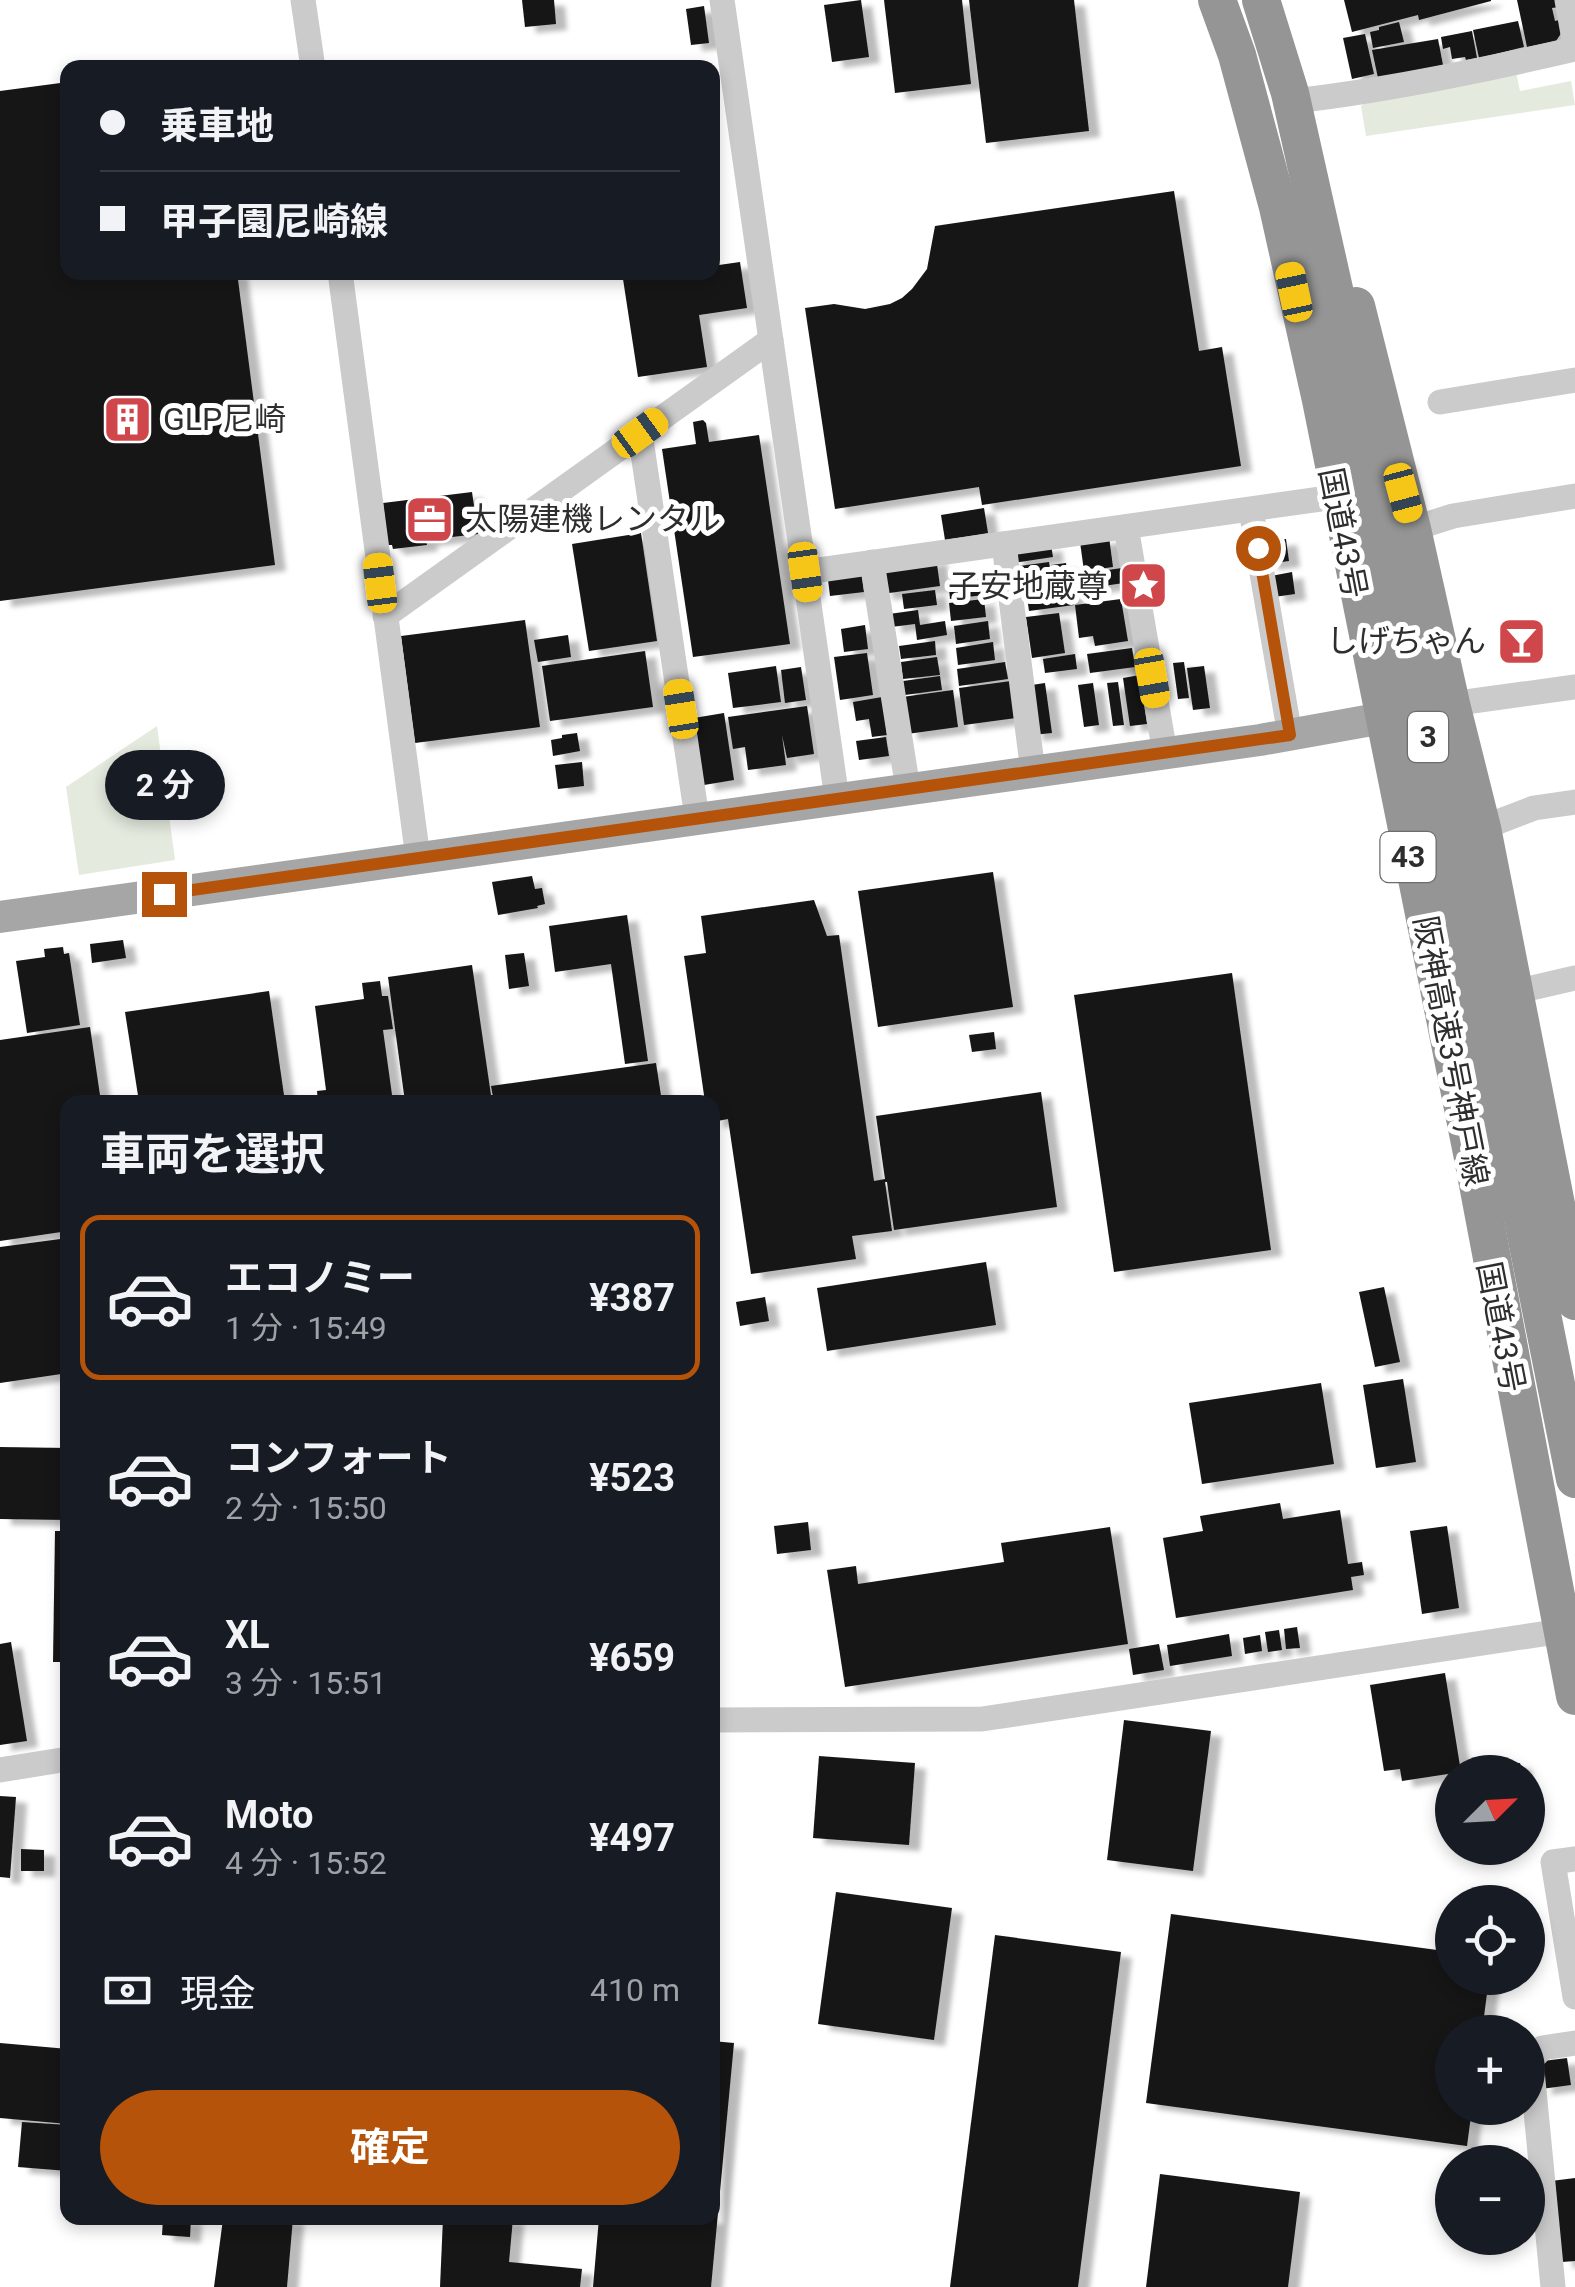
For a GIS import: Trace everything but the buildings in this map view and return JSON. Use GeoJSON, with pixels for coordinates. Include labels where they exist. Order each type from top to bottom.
{"type":"FeatureCollection","features":[{"type":"Feature","properties":{"kind":"highway","name":"国道43号"},"geometry":{"type":"LineString","coordinates":[[1215,0],[1277,216],[1319,406],[1568,1630],[1575,1720]]}},
{"type":"Feature","properties":{"kind":"highway","name":"阪神高速3号神戸線"},"geometry":{"type":"LineString","coordinates":[[1215,0],[1237,55],[1278,207],[1321,400],[1488,1236],[1575,1696]]}},
{"type":"Feature","properties":{"kind":"highway","name":"阪神高速3号神戸線"},"geometry":{"type":"LineString","coordinates":[[1262,0],[1298,126],[1356,387],[1575,1479]]}},
{"type":"Feature","properties":{"kind":"highway","name":"国道43号"},"geometry":{"type":"LineString","coordinates":[[1272,0],[1303,100],[1412,529],[1482,828],[1514,992],[1567,1222],[1575,1301]]}},
{"type":"Feature","properties":{"kind":"main road"},"geometry":{"type":"LineString","coordinates":[[0,917],[1290,735],[1451,704]]}},
{"type":"Feature","properties":{"kind":"street"},"geometry":{"type":"LineString","coordinates":[[304,0],[311,60]]}},
{"type":"Feature","properties":{"kind":"street"},"geometry":{"type":"LineString","coordinates":[[722,0],[837,799]]}},
{"type":"Feature","properties":{"kind":"street"},"geometry":{"type":"LineString","coordinates":[[1303,100],[1503,66],[1575,47],[1567,0]]}},
{"type":"Feature","properties":{"kind":"street"},"geometry":{"type":"LineString","coordinates":[[341,280],[418,858]]}},
{"type":"Feature","properties":{"kind":"street"},"geometry":{"type":"LineString","coordinates":[[385,616],[770,340]]}},
{"type":"Feature","properties":{"kind":"street"},"geometry":{"type":"LineString","coordinates":[[1440,402],[1575,380]]}},
{"type":"Feature","properties":{"kind":"street"},"geometry":{"type":"LineString","coordinates":[[640,433],[697,818]]}},
{"type":"Feature","properties":{"kind":"street"},"geometry":{"type":"LineString","coordinates":[[1412,529],[1453,516],[1575,496]]}},
{"type":"Feature","properties":{"kind":"street"},"geometry":{"type":"LineString","coordinates":[[805,572],[1336,498]]}},
{"type":"Feature","properties":{"kind":"street"},"geometry":{"type":"LineString","coordinates":[[1251,510],[1290,735]]}},
{"type":"Feature","properties":{"kind":"street"},"geometry":{"type":"LineString","coordinates":[[1126,527],[1165,753]]}},
{"type":"Feature","properties":{"kind":"street"},"geometry":{"type":"LineString","coordinates":[[1004,544],[1033,772]]}},
{"type":"Feature","properties":{"kind":"street"},"geometry":{"type":"LineString","coordinates":[[872,562],[908,789]]}},
{"type":"Feature","properties":{"kind":"street"},"geometry":{"type":"LineString","coordinates":[[1451,704],[1575,688]]}},
{"type":"Feature","properties":{"kind":"street"},"geometry":{"type":"LineString","coordinates":[[1482,828],[1534,808],[1575,802]]}},
{"type":"Feature","properties":{"kind":"street"},"geometry":{"type":"LineString","coordinates":[[1514,992],[1575,978]]}},
{"type":"Feature","properties":{"kind":"street"},"geometry":{"type":"LineString","coordinates":[[720,1720],[982,1718],[1568,1630]]}},
{"type":"Feature","properties":{"kind":"street"},"geometry":{"type":"LineString","coordinates":[[0,1770],[60,1761]]}},
{"type":"Feature","properties":{"kind":"street"},"geometry":{"type":"LineString","coordinates":[[1575,1859],[1553,1862],[1575,1997]]}},
{"type":"Feature","properties":{"kind":"street"},"geometry":{"type":"LineString","coordinates":[[1553,2287],[1531,2060],[1542,2048],[1575,2043]]}},
{"type":"Feature","properties":{"kind":"shaded area"},"geometry":{"type":"Polygon","coordinates":[[[1516,72],[1520,91],[1571,81],[1575,105],[1366,136],[1361,106],[1368,100],[1516,72]]]}},
{"type":"Feature","properties":{"kind":"shaded area"},"geometry":{"type":"Polygon","coordinates":[[[157,726],[175,860],[79,875],[66,787],[157,726]]]}},
{"type":"Feature","properties":{"kind":"place","name":"GLP尼崎"},"geometry":{"type":"Point","coordinates":[128,419]}},
{"type":"Feature","properties":{"kind":"place","name":"太陽建機レンタル"},"geometry":{"type":"Point","coordinates":[430,519]}},
{"type":"Feature","properties":{"kind":"place","name":"子安地蔵尊"},"geometry":{"type":"Point","coordinates":[1143,586]}},
{"type":"Feature","properties":{"kind":"place","name":"しげちゃん"},"geometry":{"type":"Point","coordinates":[1521,641]}},
{"type":"Feature","properties":{"kind":"route"},"geometry":{"type":"LineString","coordinates":[[164,894],[1290,735],[1258,548]]}}]}
